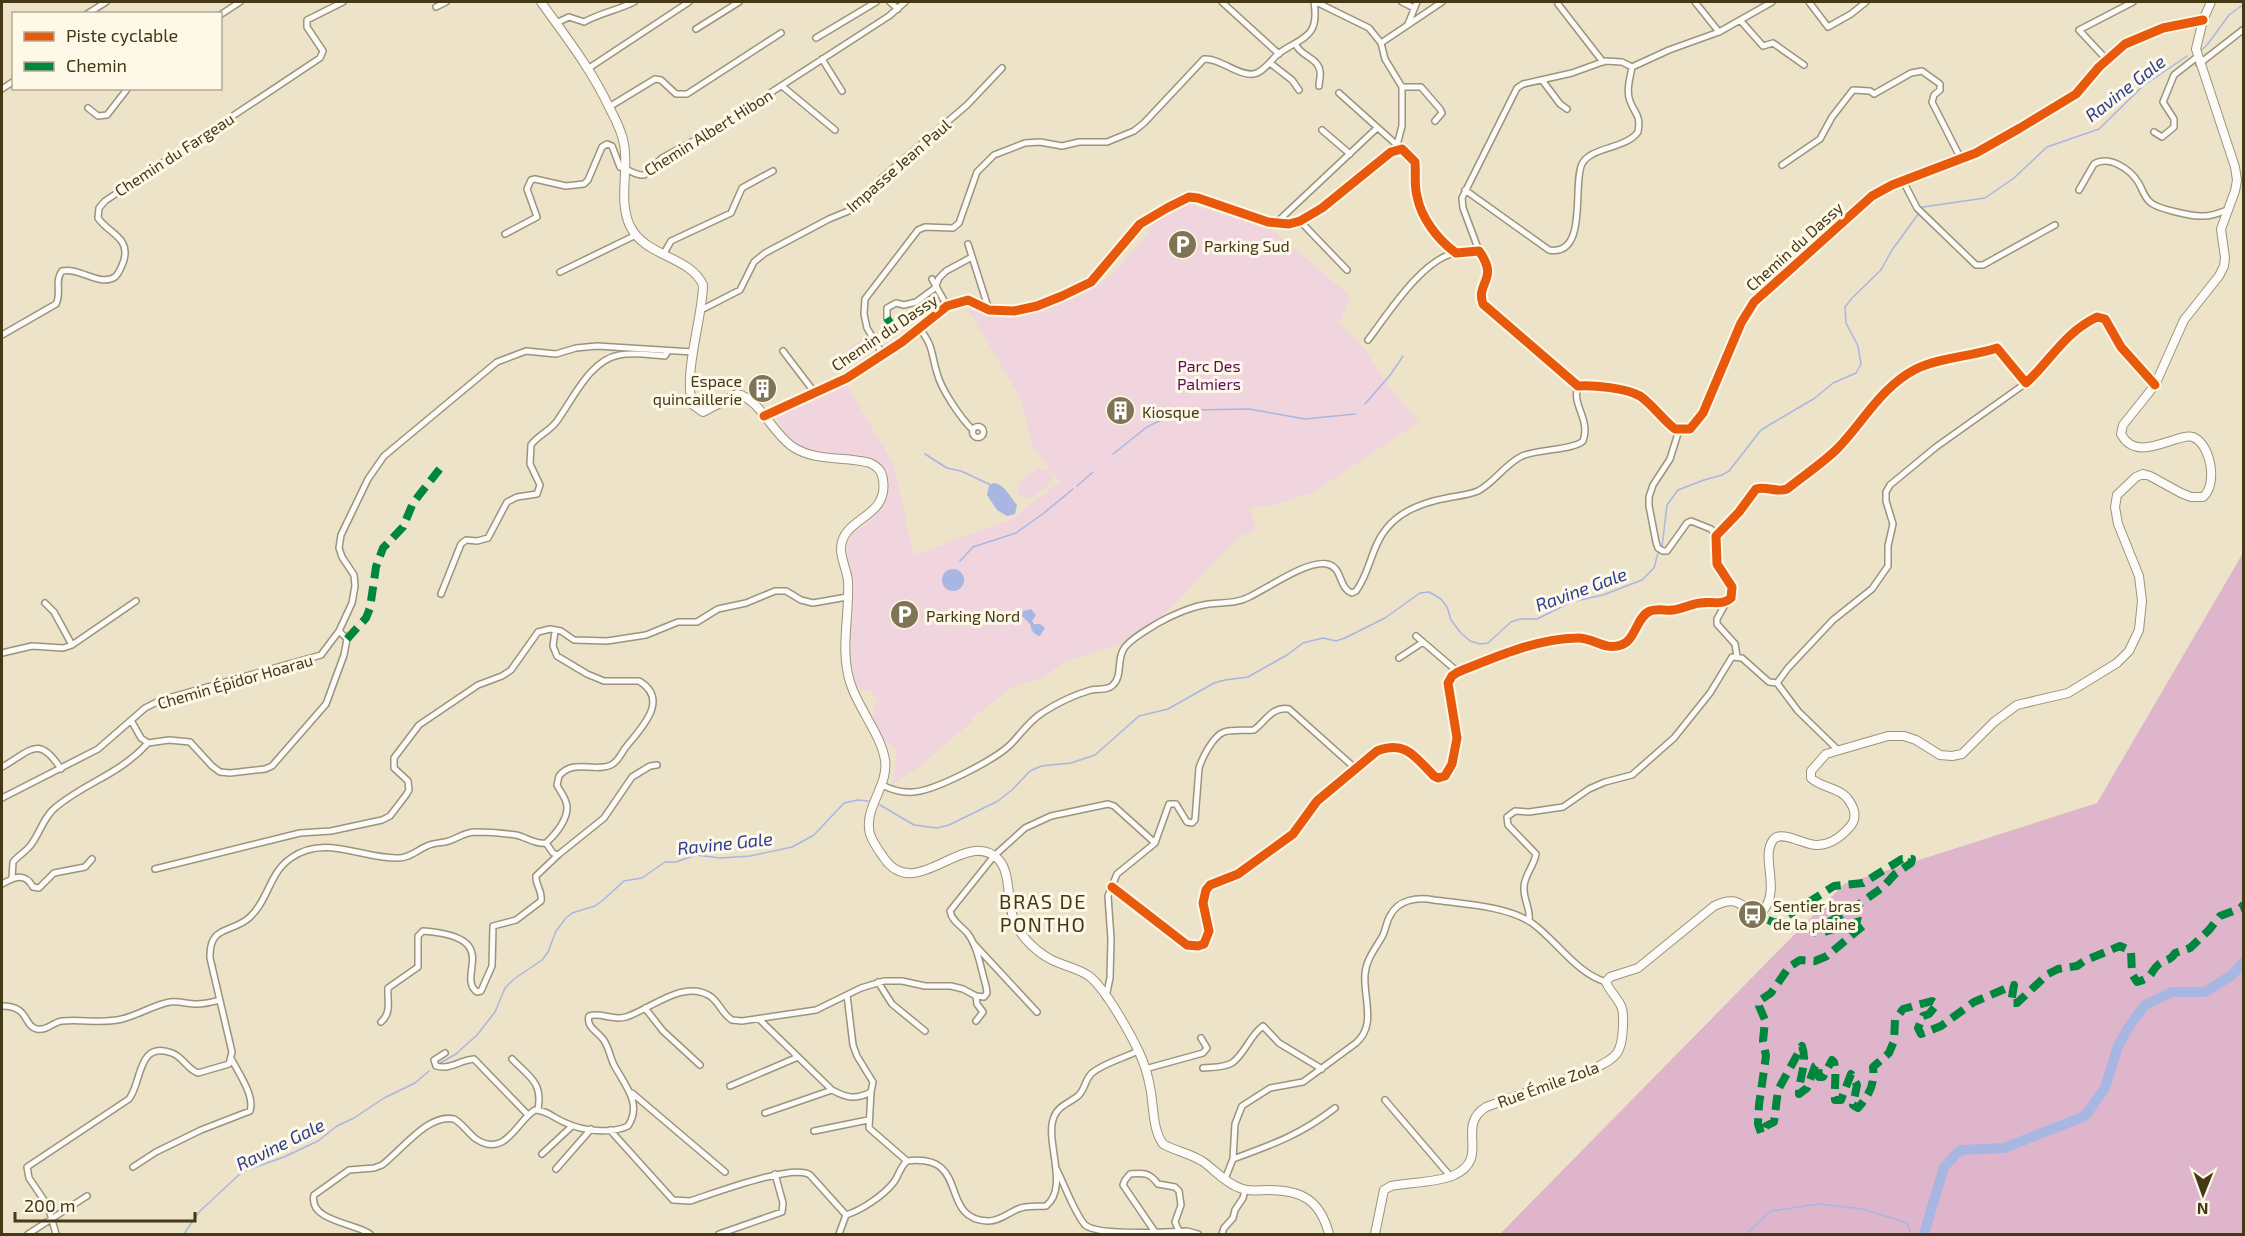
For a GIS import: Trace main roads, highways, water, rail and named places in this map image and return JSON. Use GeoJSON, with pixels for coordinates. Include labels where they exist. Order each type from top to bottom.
{"type":"FeatureCollection","features":[{"type":"Feature","properties":{"kind":"main road"},"geometry":{"type":"LineString","coordinates":[[541,2],[589,68],[609,107],[624,144],[626,215],[636,236],[650,248],[696,272],[703,285],[693,352],[691,400],[695,408],[706,411],[737,394],[748,397],[780,437],[802,452],[821,457],[870,463],[876,466],[882,474],[884,489],[881,501],[873,511],[849,530],[842,539],[841,552],[848,579],[844,643],[851,686],[884,754],[885,772],[871,813],[870,834],[876,847],[894,869],[905,873],[920,872],[971,851],[986,852],[994,856],[1004,868],[1011,914],[1026,940],[1050,959],[1088,975],[1095,981],[1138,1051],[1145,1069],[1160,1140],[1168,1147],[1202,1161],[1237,1188],[1282,1190],[1308,1199],[1314,1203],[1323,1216],[1329,1234]]}},
{"type":"Feature","properties":{"kind":"main road","name":"Rue Émile Zola"},"geometry":{"type":"LineString","coordinates":[[1374,1234],[1384,1190],[1391,1186],[1451,1177],[1468,1165],[1473,1156],[1471,1128],[1478,1112],[1486,1107],[1593,1069],[1609,1062],[1618,1053],[1622,1047],[1623,1012],[1606,982],[1610,977],[1638,968],[1714,906],[1725,901],[1736,901],[1754,911],[1762,912],[1771,897],[1770,852],[1772,841],[1778,837],[1788,837],[1816,846],[1838,839],[1851,827],[1854,820],[1853,808],[1844,795],[1813,781],[1810,775],[1815,765],[1826,754],[1888,736],[1904,736],[1916,740],[1940,755],[1962,754],[1994,722],[2017,705],[2068,693],[2117,663],[2129,651],[2139,630],[2142,601],[2139,576],[2118,524],[2115,507],[2117,495],[2136,477],[2143,474],[2191,497],[2203,497],[2210,490],[2212,482],[2208,459],[2201,443],[2196,438],[2188,436],[2149,447],[2131,444],[2121,434],[2123,425],[2155,385],[2184,320],[2224,266],[2221,229],[2237,180],[2235,167],[2198,60],[2196,42],[2211,2]]}},
{"type":"Feature","properties":{"kind":"water"},"geometry":{"type":"Polygon","coordinates":[[[993,483],[1004,488],[1017,505],[1015,514],[1007,516],[997,510],[987,495],[989,486],[993,483]]]}},
{"type":"Feature","properties":{"kind":"water"},"geometry":{"type":"Polygon","coordinates":[[[953,569],[961,572],[964,580],[961,588],[953,591],[945,588],[942,580],[945,572],[953,569]]]}},
{"type":"Feature","properties":{"kind":"water"},"geometry":{"type":"Polygon","coordinates":[[[1031,609],[1036,615],[1032,621],[1034,624],[1040,624],[1045,628],[1040,636],[1033,632],[1031,625],[1022,616],[1023,611],[1031,609]]]}},
{"type":"Feature","properties":{"kind":"waterway","name":"Ravine Gale"},"geometry":{"type":"LineString","coordinates":[[2199,52],[2207,45],[2229,15],[2244,4]]}},
{"type":"Feature","properties":{"kind":"waterway","name":"Ravine Gale"},"geometry":{"type":"LineString","coordinates":[[1921,209],[1985,198],[2014,178],[2047,147],[2099,129],[2143,86],[2187,56]]}},
{"type":"Feature","properties":{"kind":"waterway","name":"Ravine Gale"},"geometry":{"type":"LineString","coordinates":[[1662,547],[1667,505],[1678,490],[1729,471],[1761,430],[1815,398],[1833,383],[1856,373],[1861,364],[1858,346],[1846,323],[1845,307],[1881,270],[1892,250],[1919,213]]}},
{"type":"Feature","properties":{"kind":"waterway"},"geometry":{"type":"LineString","coordinates":[[1365,404],[1403,356]]}},
{"type":"Feature","properties":{"kind":"waterway"},"geometry":{"type":"LineString","coordinates":[[1113,454],[1147,427],[1169,416],[1192,410],[1249,409],[1305,419],[1355,414]]}},
{"type":"Feature","properties":{"kind":"waterway"},"geometry":{"type":"LineString","coordinates":[[925,454],[947,468],[961,471],[991,485]]}},
{"type":"Feature","properties":{"kind":"waterway"},"geometry":{"type":"LineString","coordinates":[[1077,486],[1093,472]]}},
{"type":"Feature","properties":{"kind":"waterway"},"geometry":{"type":"LineString","coordinates":[[960,561],[973,547],[1016,533],[1073,489]]}},
{"type":"Feature","properties":{"kind":"waterway","name":"Ravine Gale"},"geometry":{"type":"LineString","coordinates":[[880,805],[914,825],[937,828],[949,825],[998,801],[1030,771],[1041,766],[1071,763],[1095,755],[1139,716],[1168,709],[1214,683],[1248,677],[1303,643],[1323,638],[1336,641],[1345,638],[1385,618],[1420,593],[1429,592],[1441,599],[1447,607],[1451,620],[1470,641],[1480,644],[1488,643],[1511,622],[1520,619],[1537,619],[1571,602],[1603,595],[1642,580],[1654,568],[1658,553]]}},
{"type":"Feature","properties":{"kind":"waterway","name":"Ravine Gale"},"geometry":{"type":"LineString","coordinates":[[440,1063],[456,1054],[477,1035],[495,1012],[505,988],[542,960],[548,952],[556,931],[566,918],[572,913],[595,906],[624,881],[642,878],[665,862],[676,862],[696,855],[720,858],[750,856],[792,847],[814,835],[844,803],[858,800],[868,801]]}},
{"type":"Feature","properties":{"kind":"waterway"},"geometry":{"type":"LineString","coordinates":[[1924,1234],[1944,1167],[1960,1150],[2004,1148],[2085,1116],[2105,1088],[2118,1046],[2145,1005],[2172,992],[2205,992],[2232,975],[2244,962]]}},
{"type":"Feature","properties":{"kind":"waterway","name":"Ravine Gale"},"geometry":{"type":"LineString","coordinates":[[184,1234],[199,1212],[242,1172],[284,1157],[318,1141],[337,1126],[354,1118],[384,1098],[415,1083],[429,1071]]}},
{"type":"Feature","properties":{"kind":"waterway","name":"BRAS DE PONTHO"},"geometry":{"type":"LineString","coordinates":[[1746,1234],[1771,1211],[1819,1204],[1863,1209],[1907,1223],[1911,1234]]}},
{"type":"Feature","properties":{"kind":"place","name":"Parking Sud"},"geometry":{"type":"Point","coordinates":[1183,245]}},
{"type":"Feature","properties":{"kind":"place","name":"Espace quincaillerie"},"geometry":{"type":"Point","coordinates":[763,389]}},
{"type":"Feature","properties":{"kind":"place","name":"Kiosque"},"geometry":{"type":"Point","coordinates":[1121,411]}},
{"type":"Feature","properties":{"kind":"place","name":"Parking Nord"},"geometry":{"type":"Point","coordinates":[905,615]}},
{"type":"Feature","properties":{"kind":"place","name":"Sentier bras de la plaine"},"geometry":{"type":"Point","coordinates":[1752,914]}},
{"type":"Feature","properties":{"kind":"district","name":"BRAS DE PONTHO"},"geometry":{"type":"Point","coordinates":[1043,912]}},
{"type":"Feature","properties":{"kind":"park label","name":"Parc Des Palmiers"},"geometry":{"type":"Point","coordinates":[1209,374]}}]}
